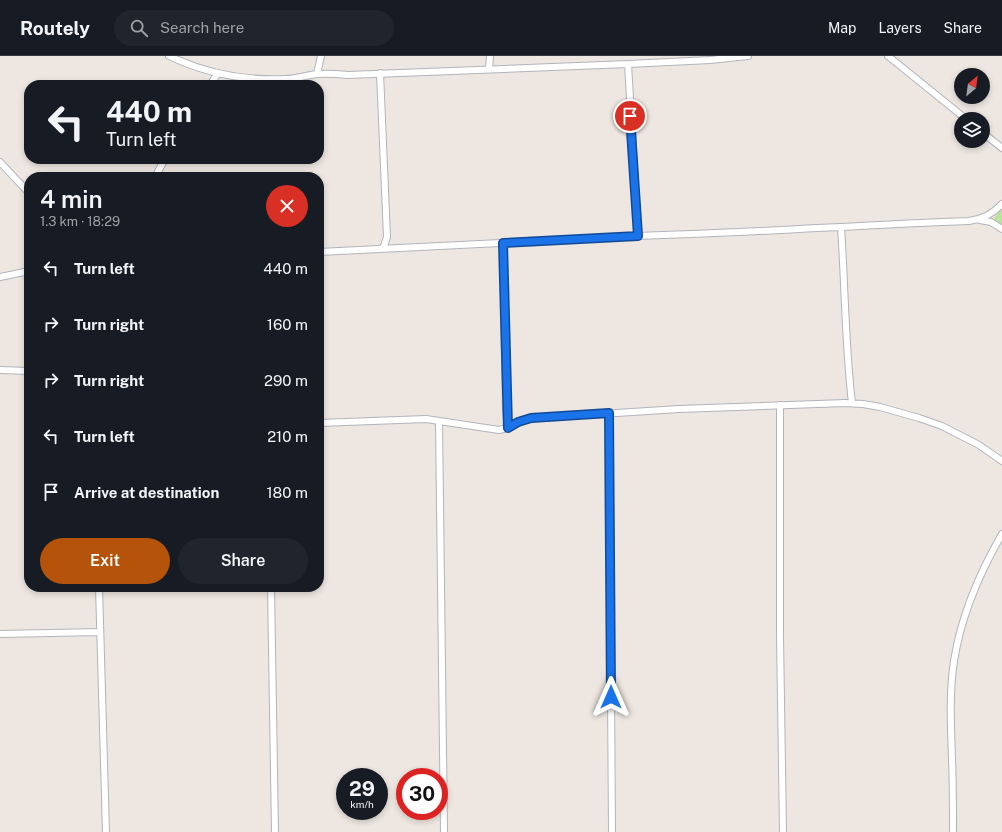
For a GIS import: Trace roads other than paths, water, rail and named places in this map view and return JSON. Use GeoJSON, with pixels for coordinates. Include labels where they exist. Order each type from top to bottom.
{"type":"FeatureCollection","features":[{"type":"Feature","properties":{"kind":"street"},"geometry":{"type":"LineString","coordinates":[[169,56],[187,64],[218,73],[250,78],[273,79],[296,78],[317,74],[348,75],[489,70],[710,60],[748,56]]}},
{"type":"Feature","properties":{"kind":"street"},"geometry":{"type":"LineString","coordinates":[[317,74],[321,56]]}},
{"type":"Feature","properties":{"kind":"street"},"geometry":{"type":"LineString","coordinates":[[489,70],[490,56]]}},
{"type":"Feature","properties":{"kind":"street"},"geometry":{"type":"LineString","coordinates":[[888,56],[957,112]]}},
{"type":"Feature","properties":{"kind":"street"},"geometry":{"type":"LineString","coordinates":[[628,64],[638,236]]}},
{"type":"Feature","properties":{"kind":"street"},"geometry":{"type":"LineString","coordinates":[[213,80],[218,73]]}},
{"type":"Feature","properties":{"kind":"street"},"geometry":{"type":"LineString","coordinates":[[380,73],[387,236],[381,249]]}},
{"type":"Feature","properties":{"kind":"street"},"geometry":{"type":"LineString","coordinates":[[990,139],[1002,148]]}},
{"type":"Feature","properties":{"kind":"street"},"geometry":{"type":"LineString","coordinates":[[0,162],[24,188]]}},
{"type":"Feature","properties":{"kind":"street"},"geometry":{"type":"LineString","coordinates":[[977,220],[991,214],[1002,204]]}},
{"type":"Feature","properties":{"kind":"street"},"geometry":{"type":"LineString","coordinates":[[324,252],[977,220],[991,222],[1002,229]]}},
{"type":"Feature","properties":{"kind":"street"},"geometry":{"type":"LineString","coordinates":[[841,227],[845,287],[846,344],[852,403]]}},
{"type":"Feature","properties":{"kind":"street"},"geometry":{"type":"LineString","coordinates":[[503,243],[508,428]]}},
{"type":"Feature","properties":{"kind":"street"},"geometry":{"type":"LineString","coordinates":[[0,277],[24,271]]}},
{"type":"Feature","properties":{"kind":"street"},"geometry":{"type":"LineString","coordinates":[[0,370],[24,371]]}},
{"type":"Feature","properties":{"kind":"street"},"geometry":{"type":"LineString","coordinates":[[324,424],[420,419],[494,430],[508,428],[518,422],[531,418],[686,408],[852,403],[880,407],[942,426],[979,445],[1002,461]]}},
{"type":"Feature","properties":{"kind":"street"},"geometry":{"type":"LineString","coordinates":[[780,405],[780,636],[783,832]]}},
{"type":"Feature","properties":{"kind":"street"},"geometry":{"type":"LineString","coordinates":[[609,413],[612,832]]}},
{"type":"Feature","properties":{"kind":"street"},"geometry":{"type":"LineString","coordinates":[[439,421],[444,832]]}},
{"type":"Feature","properties":{"kind":"street"},"geometry":{"type":"LineString","coordinates":[[954,832],[951,697],[955,657],[961,629],[972,594],[984,567],[1002,534]]}},
{"type":"Feature","properties":{"kind":"street"},"geometry":{"type":"LineString","coordinates":[[99,592],[106,832]]}},
{"type":"Feature","properties":{"kind":"street"},"geometry":{"type":"LineString","coordinates":[[271,592],[275,832]]}},
{"type":"Feature","properties":{"kind":"street"},"geometry":{"type":"LineString","coordinates":[[0,634],[100,632]]}}]}
